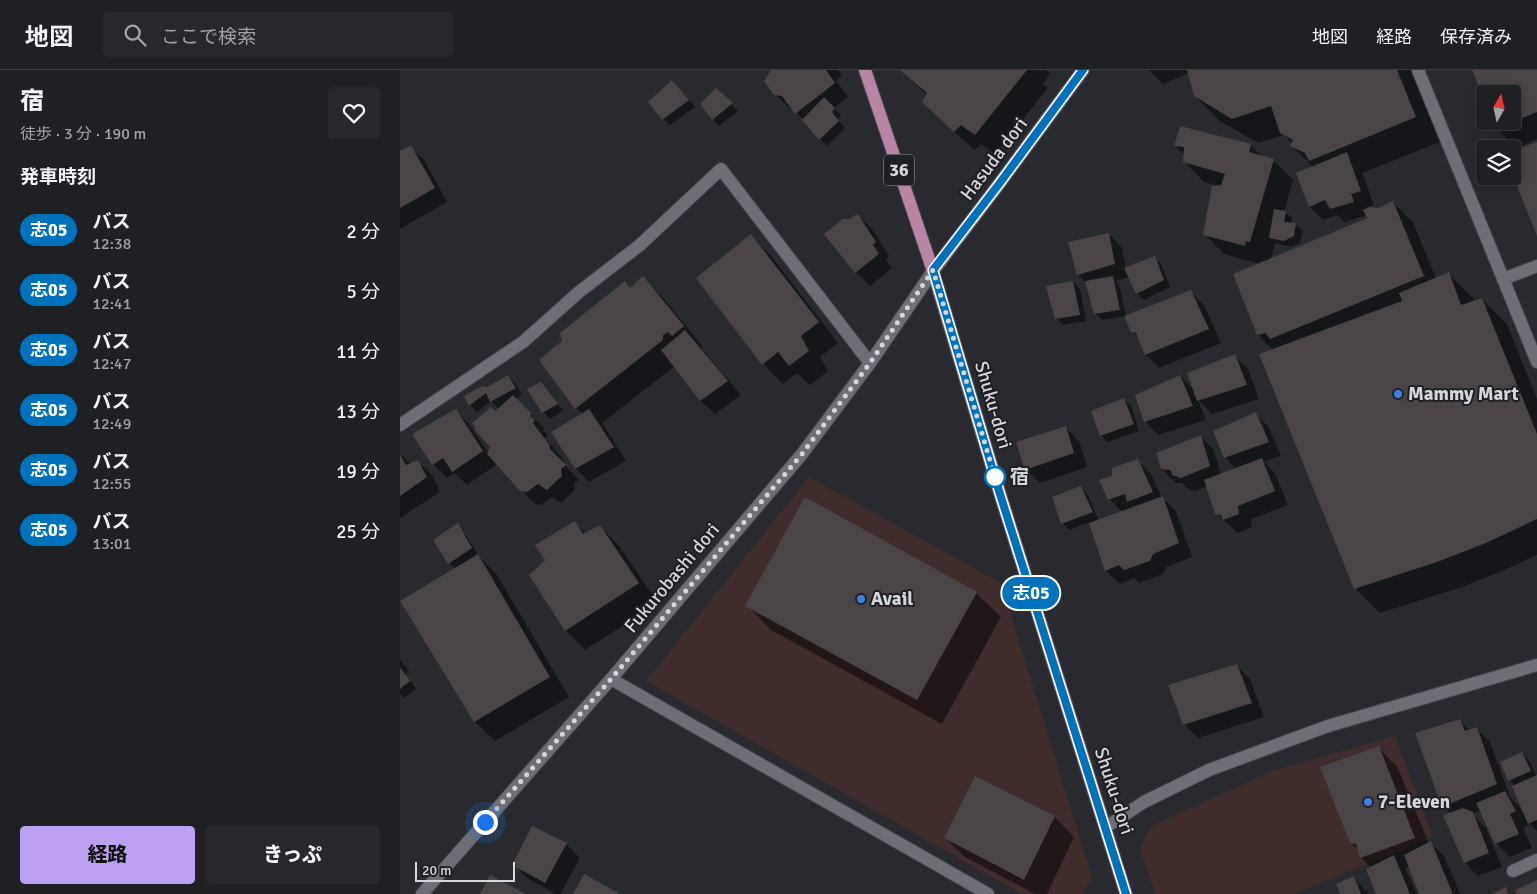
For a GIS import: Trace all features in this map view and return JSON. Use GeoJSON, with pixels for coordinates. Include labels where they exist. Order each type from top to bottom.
{"type":"FeatureCollection","features":[{"type":"Feature","properties":{"kind":"main road","name":"Shuku-dori"},"geometry":{"type":"LineString","coordinates":[[865,70],[933,270],[1000,494],[1106,827],[1125,893]]}},
{"type":"Feature","properties":{"kind":"main road","name":"Hasuda dori"},"geometry":{"type":"LineString","coordinates":[[933,270],[1083,70]]}},
{"type":"Feature","properties":{"kind":"street"},"geometry":{"type":"LineString","coordinates":[[1418,70],[1537,362]]}},
{"type":"Feature","properties":{"kind":"street"},"geometry":{"type":"LineString","coordinates":[[401,423],[523,342],[580,292],[640,245],[721,169],[870,363]]}},
{"type":"Feature","properties":{"kind":"street"},"geometry":{"type":"LineString","coordinates":[[1503,279],[1537,266]]}},
{"type":"Feature","properties":{"kind":"street","name":"Fukurobashi dori"},"geometry":{"type":"LineString","coordinates":[[422,894],[611,679],[802,454],[870,363],[933,270]]}},
{"type":"Feature","properties":{"kind":"street"},"geometry":{"type":"LineString","coordinates":[[1106,827],[1144,802],[1209,770],[1328,726],[1537,665]]}},
{"type":"Feature","properties":{"kind":"street"},"geometry":{"type":"LineString","coordinates":[[611,679],[988,894]]}},
{"type":"Feature","properties":{"kind":"street"},"geometry":{"type":"LineString","coordinates":[[1513,871],[1537,860]]}},
{"type":"Feature","properties":{"kind":"shaded area"},"geometry":{"type":"Polygon","coordinates":[[[809,477],[1001,583],[1092,878],[1083,894],[1022,894],[646,681],[809,477]]]}},
{"type":"Feature","properties":{"kind":"shaded area"},"geometry":{"type":"Polygon","coordinates":[[[1395,736],[1433,837],[1294,894],[1155,894],[1140,848],[1151,826],[1272,771],[1395,736]]]}},
{"type":"Feature","properties":{"kind":"building"},"geometry":{"type":"Polygon","coordinates":[[[771,70],[826,70],[835,83],[795,114],[782,96],[774,95],[764,81],[771,70]]]}},
{"type":"Feature","properties":{"kind":"building"},"geometry":{"type":"Polygon","coordinates":[[[900,70],[1027,70],[975,135],[961,125],[954,132],[922,102],[927,93],[900,70]]]}},
{"type":"Feature","properties":{"kind":"building"},"geometry":{"type":"Polygon","coordinates":[[[1187,70],[1397,70],[1416,117],[1309,161],[1305,153],[1290,146],[1293,140],[1280,133],[1271,106],[1232,119],[1194,96],[1187,70]]]}},
{"type":"Feature","properties":{"kind":"building"},"geometry":{"type":"Polygon","coordinates":[[[1472,70],[1537,70],[1537,112],[1521,119],[1521,85],[1478,85],[1472,70]]]}},
{"type":"Feature","properties":{"kind":"building"},"geometry":{"type":"Polygon","coordinates":[[[672,80],[689,100],[662,120],[648,102],[672,80]]]}},
{"type":"Feature","properties":{"kind":"building"},"geometry":{"type":"Polygon","coordinates":[[[716,88],[733,103],[712,120],[700,104],[716,88]]]}},
{"type":"Feature","properties":{"kind":"building"},"geometry":{"type":"Polygon","coordinates":[[[824,97],[835,108],[832,112],[839,121],[819,140],[802,120],[824,97]]]}},
{"type":"Feature","properties":{"kind":"building"},"geometry":{"type":"Polygon","coordinates":[[[1180,126],[1251,144],[1249,152],[1274,159],[1250,242],[1246,241],[1245,246],[1203,235],[1212,186],[1221,185],[1225,174],[1183,162],[1184,147],[1174,146],[1180,126]]]}},
{"type":"Feature","properties":{"kind":"building"},"geometry":{"type":"Polygon","coordinates":[[[1537,142],[1537,236],[1517,185],[1521,185],[1521,148],[1537,142]]]}},
{"type":"Feature","properties":{"kind":"building"},"geometry":{"type":"Polygon","coordinates":[[[411,145],[435,188],[400,208],[400,151],[411,145]]]}},
{"type":"Feature","properties":{"kind":"building"},"geometry":{"type":"Polygon","coordinates":[[[1347,152],[1361,191],[1351,194],[1354,202],[1330,209],[1325,200],[1309,207],[1296,173],[1347,152]]]}},
{"type":"Feature","properties":{"kind":"building"},"geometry":{"type":"Polygon","coordinates":[[[1393,201],[1424,276],[1270,339],[1266,333],[1257,335],[1233,274],[1367,218],[1363,210],[1370,207],[1378,208],[1393,201]]]}},
{"type":"Feature","properties":{"kind":"building"},"geometry":{"type":"Polygon","coordinates":[[[1274,209],[1286,211],[1284,222],[1296,223],[1294,236],[1284,241],[1269,238],[1274,209]]]}},
{"type":"Feature","properties":{"kind":"building"},"geometry":{"type":"Polygon","coordinates":[[[858,214],[876,242],[873,245],[879,254],[855,273],[824,234],[843,219],[849,219],[858,214]]]}},
{"type":"Feature","properties":{"kind":"building"},"geometry":{"type":"Polygon","coordinates":[[[1109,233],[1115,264],[1077,275],[1068,242],[1109,233]]]}},
{"type":"Feature","properties":{"kind":"building"},"geometry":{"type":"Polygon","coordinates":[[[751,234],[819,322],[801,336],[809,351],[789,366],[778,352],[762,365],[696,278],[751,234]]]}},
{"type":"Feature","properties":{"kind":"building"},"geometry":{"type":"Polygon","coordinates":[[[1155,256],[1164,280],[1136,294],[1124,268],[1155,256]]]}},
{"type":"Feature","properties":{"kind":"building","name":"Mammy Mart"},"geometry":{"type":"Polygon","coordinates":[[[1449,272],[1461,305],[1482,298],[1537,434],[1537,519],[1486,543],[1437,562],[1354,589],[1259,354],[1402,301],[1399,293],[1449,272]]]}},
{"type":"Feature","properties":{"kind":"building"},"geometry":{"type":"Polygon","coordinates":[[[643,276],[684,326],[672,336],[668,332],[663,335],[663,340],[575,409],[539,360],[562,341],[560,333],[625,281],[630,288],[643,276]]]}},
{"type":"Feature","properties":{"kind":"building"},"geometry":{"type":"Polygon","coordinates":[[[1113,276],[1120,310],[1094,314],[1085,281],[1113,276]]]}},
{"type":"Feature","properties":{"kind":"building"},"geometry":{"type":"Polygon","coordinates":[[[1073,281],[1080,315],[1055,319],[1046,286],[1073,281]]]}},
{"type":"Feature","properties":{"kind":"building"},"geometry":{"type":"Polygon","coordinates":[[[1191,290],[1209,329],[1145,355],[1136,333],[1131,332],[1124,316],[1191,290]]]}},
{"type":"Feature","properties":{"kind":"building"},"geometry":{"type":"Polygon","coordinates":[[[685,330],[728,381],[700,401],[661,350],[685,330]]]}},
{"type":"Feature","properties":{"kind":"building"},"geometry":{"type":"Polygon","coordinates":[[[1235,354],[1247,385],[1197,401],[1187,373],[1235,354]]]}},
{"type":"Feature","properties":{"kind":"building"},"geometry":{"type":"Polygon","coordinates":[[[508,375],[516,388],[490,402],[486,393],[469,406],[464,396],[482,386],[487,387],[508,375]]]}},
{"type":"Feature","properties":{"kind":"building"},"geometry":{"type":"Polygon","coordinates":[[[1180,375],[1193,406],[1144,422],[1135,395],[1180,375]]]}},
{"type":"Feature","properties":{"kind":"building"},"geometry":{"type":"Polygon","coordinates":[[[541,382],[558,404],[542,413],[527,389],[541,382]]]}},
{"type":"Feature","properties":{"kind":"building"},"geometry":{"type":"Polygon","coordinates":[[[513,395],[531,413],[530,416],[535,420],[533,423],[549,444],[550,449],[566,465],[561,469],[562,476],[547,490],[538,484],[527,492],[520,491],[487,454],[490,447],[475,430],[475,426],[472,423],[491,407],[495,411],[513,395]]]}},
{"type":"Feature","properties":{"kind":"building"},"geometry":{"type":"Polygon","coordinates":[[[1124,398],[1134,424],[1100,436],[1091,411],[1124,398]]]}},
{"type":"Feature","properties":{"kind":"building"},"geometry":{"type":"Polygon","coordinates":[[[456,409],[483,451],[452,472],[443,458],[432,465],[412,434],[456,409]]]}},
{"type":"Feature","properties":{"kind":"building"},"geometry":{"type":"Polygon","coordinates":[[[589,409],[614,447],[575,469],[551,432],[589,409]]]}},
{"type":"Feature","properties":{"kind":"building"},"geometry":{"type":"Polygon","coordinates":[[[1256,412],[1269,442],[1224,458],[1213,431],[1256,412]]]}},
{"type":"Feature","properties":{"kind":"building"},"geometry":{"type":"Polygon","coordinates":[[[1066,426],[1074,453],[1025,470],[1016,442],[1066,426]]]}},
{"type":"Feature","properties":{"kind":"building"},"geometry":{"type":"Polygon","coordinates":[[[1201,435],[1210,466],[1181,478],[1172,475],[1171,470],[1161,469],[1156,453],[1201,435]]]}},
{"type":"Feature","properties":{"kind":"building"},"geometry":{"type":"Polygon","coordinates":[[[400,454],[406,465],[418,460],[427,477],[400,496],[400,454]]]}},
{"type":"Feature","properties":{"kind":"building"},"geometry":{"type":"Polygon","coordinates":[[[1262,458],[1275,491],[1238,506],[1239,514],[1223,520],[1221,515],[1215,514],[1204,480],[1262,458]]]}},
{"type":"Feature","properties":{"kind":"building"},"geometry":{"type":"Polygon","coordinates":[[[1138,459],[1153,492],[1127,502],[1125,494],[1108,500],[1099,480],[1112,476],[1112,468],[1138,459]]]}},
{"type":"Feature","properties":{"kind":"building"},"geometry":{"type":"Polygon","coordinates":[[[1081,486],[1093,512],[1061,524],[1052,497],[1081,486]]]}},
{"type":"Feature","properties":{"kind":"building"},"geometry":{"type":"Polygon","coordinates":[[[1163,496],[1179,543],[1153,554],[1150,561],[1124,570],[1119,565],[1105,571],[1089,523],[1163,496]]]}},
{"type":"Feature","properties":{"kind":"building","name":"Avail"},"geometry":{"type":"Polygon","coordinates":[[[805,497],[977,592],[917,700],[745,606],[805,497]]]}},
{"type":"Feature","properties":{"kind":"building"},"geometry":{"type":"Polygon","coordinates":[[[575,521],[583,534],[600,525],[639,583],[565,631],[529,575],[545,560],[535,545],[575,521]]]}},
{"type":"Feature","properties":{"kind":"building"},"geometry":{"type":"Polygon","coordinates":[[[458,523],[472,548],[448,564],[433,540],[458,523]]]}},
{"type":"Feature","properties":{"kind":"building"},"geometry":{"type":"Polygon","coordinates":[[[478,554],[550,677],[474,722],[400,601],[478,554]]]}},
{"type":"Feature","properties":{"kind":"building"},"geometry":{"type":"Polygon","coordinates":[[[1237,664],[1252,703],[1183,725],[1168,685],[1237,664]]]}},
{"type":"Feature","properties":{"kind":"building"},"geometry":{"type":"Polygon","coordinates":[[[400,667],[410,681],[400,689],[400,667]]]}},
{"type":"Feature","properties":{"kind":"building"},"geometry":{"type":"Polygon","coordinates":[[[1460,719],[1465,731],[1477,727],[1497,784],[1442,807],[1415,733],[1460,719]]]}},
{"type":"Feature","properties":{"kind":"building","name":"7-Eleven"},"geometry":{"type":"Polygon","coordinates":[[[1379,746],[1415,838],[1360,858],[1356,844],[1350,843],[1320,767],[1379,746]]]}},
{"type":"Feature","properties":{"kind":"building"},"geometry":{"type":"Polygon","coordinates":[[[1522,752],[1531,771],[1508,781],[1500,762],[1522,752]]]}},
{"type":"Feature","properties":{"kind":"building"},"geometry":{"type":"Polygon","coordinates":[[[1537,775],[1537,820],[1528,824],[1512,786],[1537,775]]]}},
{"type":"Feature","properties":{"kind":"building"},"geometry":{"type":"Polygon","coordinates":[[[975,776],[1055,816],[1024,880],[944,838],[975,776]]]}},
{"type":"Feature","properties":{"kind":"building"},"geometry":{"type":"Polygon","coordinates":[[[1505,791],[1516,811],[1510,814],[1519,834],[1495,844],[1476,803],[1505,791]]]}},
{"type":"Feature","properties":{"kind":"building"},"geometry":{"type":"Polygon","coordinates":[[[1463,808],[1473,812],[1489,853],[1464,863],[1443,815],[1463,808]]]}},
{"type":"Feature","properties":{"kind":"building"},"geometry":{"type":"Polygon","coordinates":[[[532,826],[567,843],[545,883],[512,865],[532,826]]]}},
{"type":"Feature","properties":{"kind":"building"},"geometry":{"type":"Polygon","coordinates":[[[1431,841],[1452,892],[1451,894],[1419,894],[1404,855],[1431,841]]]}},
{"type":"Feature","properties":{"kind":"building"},"geometry":{"type":"Polygon","coordinates":[[[1394,855],[1410,894],[1376,894],[1366,869],[1394,855]]]}},
{"type":"Feature","properties":{"kind":"building"},"geometry":{"type":"Polygon","coordinates":[[[584,874],[620,894],[573,894],[584,874]]]}},
{"type":"Feature","properties":{"kind":"building"},"geometry":{"type":"Polygon","coordinates":[[[490,875],[526,894],[480,894],[490,875]]]}},
{"type":"Feature","properties":{"kind":"building"},"geometry":{"type":"Polygon","coordinates":[[[1354,876],[1361,894],[1340,894],[1336,884],[1354,876]]]}},
{"type":"Feature","properties":{"kind":"building"},"geometry":{"type":"Polygon","coordinates":[[[1537,880],[1537,894],[1517,894],[1515,890],[1537,880]]]}},
{"type":"Feature","properties":{"kind":"building"},"geometry":{"type":"Polygon","coordinates":[[[1506,887],[1508,894],[1492,894],[1506,887]]]}},
{"type":"Feature","properties":{"kind":"bus line","name":"志05"},"geometry":{"type":"LineString","coordinates":[[1083,70],[933,270],[1000,494],[1126,894]]}},
{"type":"Feature","properties":{"kind":"place","name":"Mammy Mart"},"geometry":{"type":"Point","coordinates":[1398,394]}},
{"type":"Feature","properties":{"kind":"place","name":"宿"},"geometry":{"type":"Point","coordinates":[995,477]}},
{"type":"Feature","properties":{"kind":"place","name":"Avail"},"geometry":{"type":"Point","coordinates":[861,599]}},
{"type":"Feature","properties":{"kind":"place","name":"7-Eleven"},"geometry":{"type":"Point","coordinates":[1368,802]}},
{"type":"Feature","properties":{"kind":"route"},"geometry":{"type":"LineString","coordinates":[[485,822],[611,679],[802,454],[870,363],[933,270],[995,477]]}}]}
